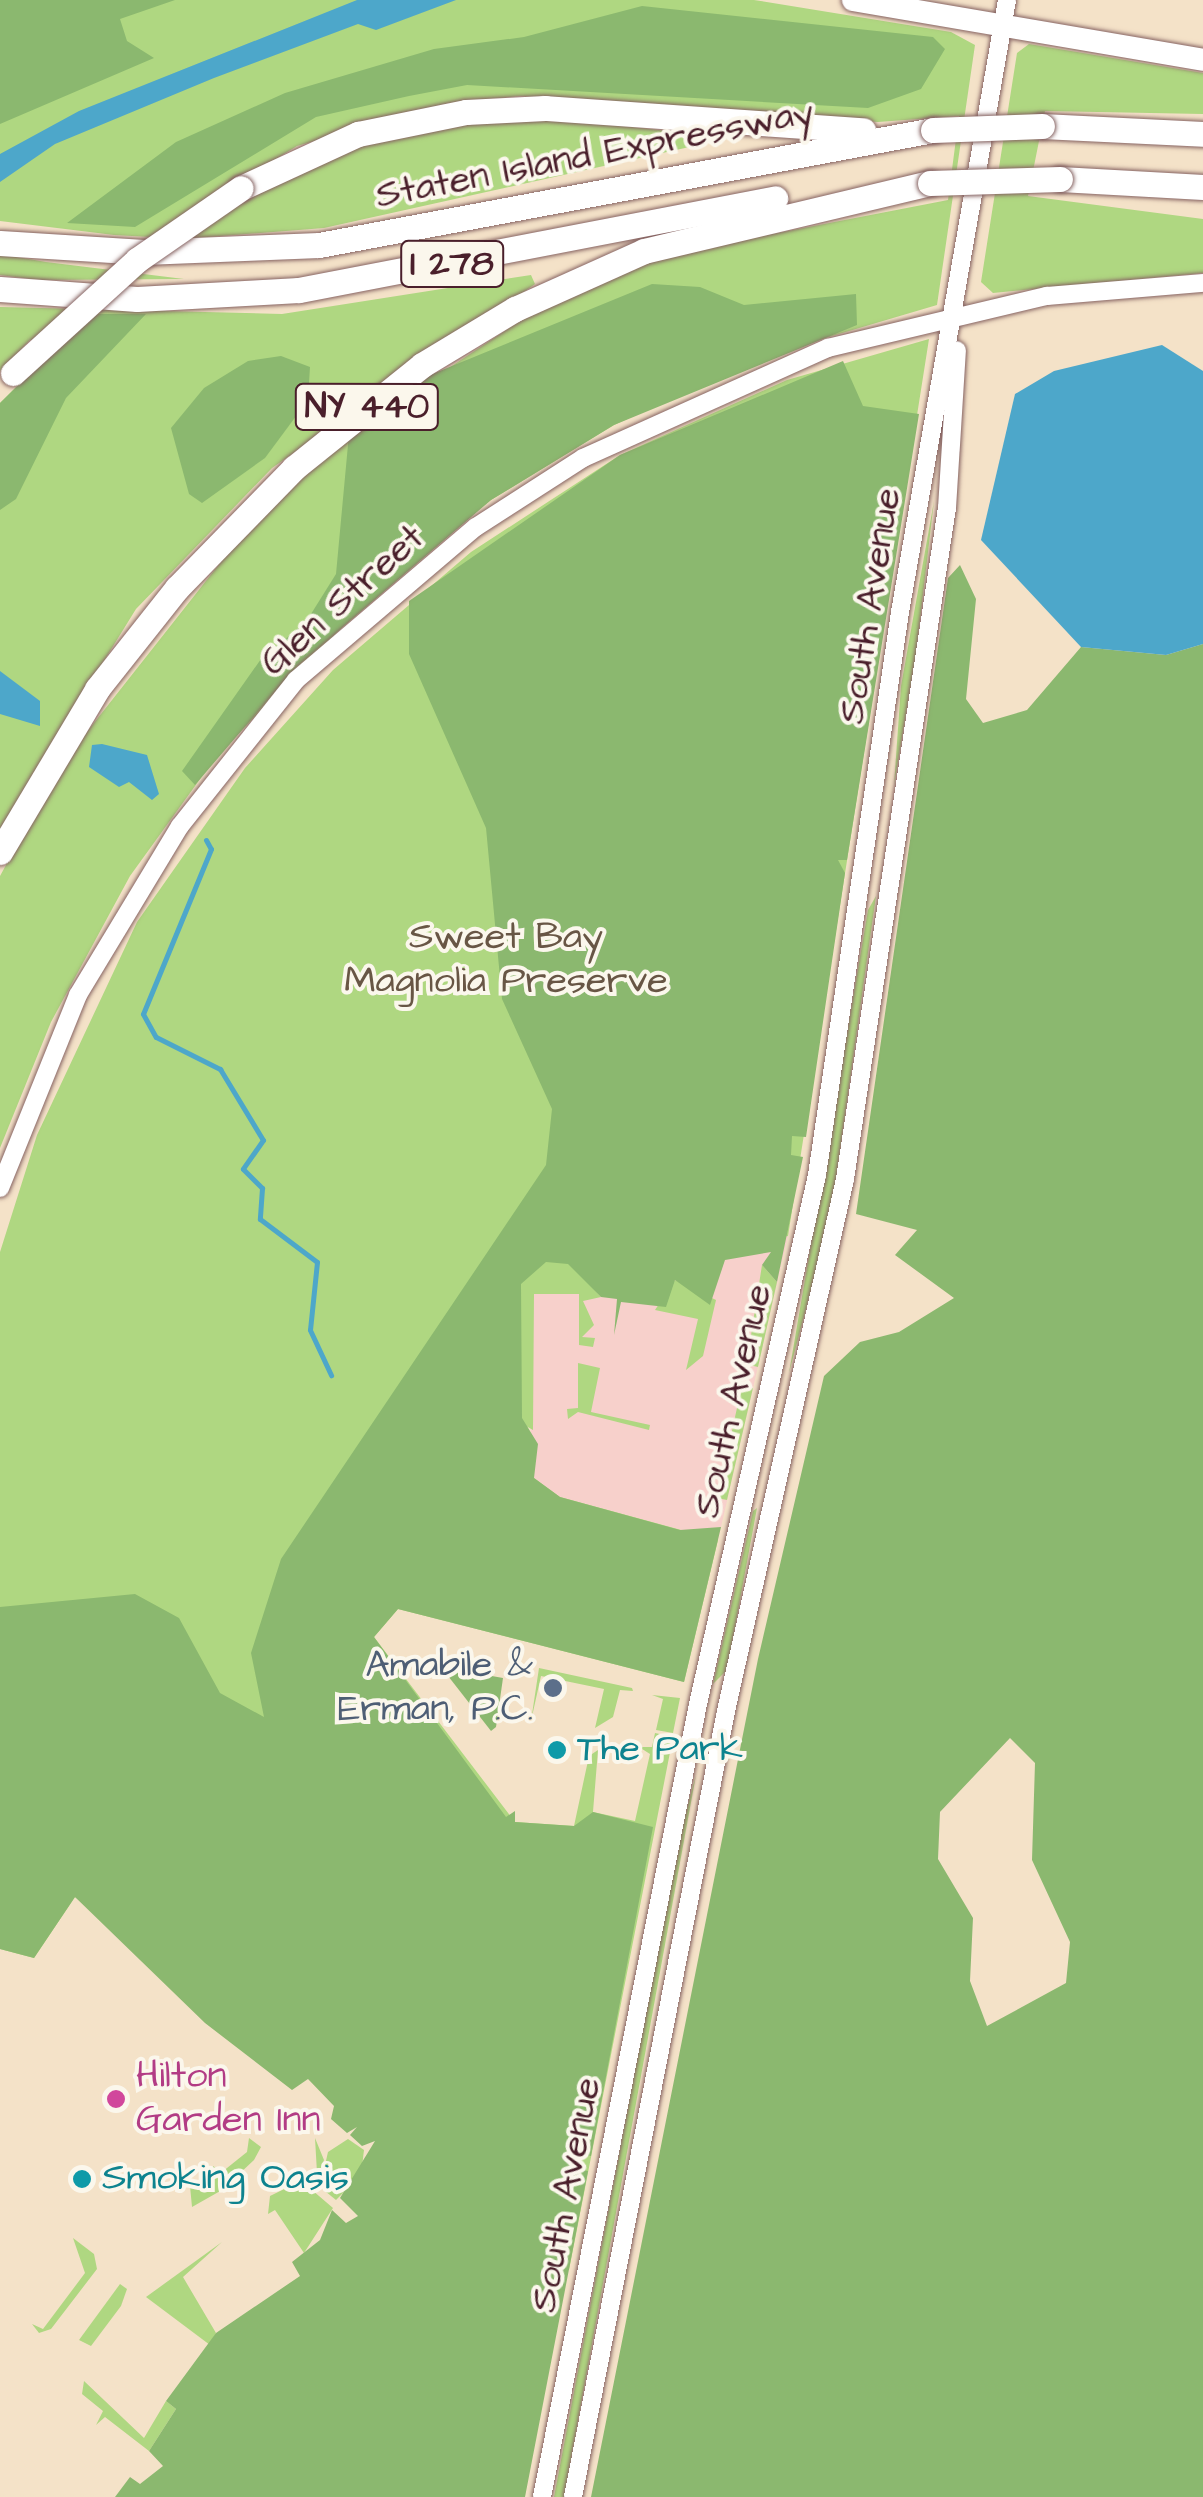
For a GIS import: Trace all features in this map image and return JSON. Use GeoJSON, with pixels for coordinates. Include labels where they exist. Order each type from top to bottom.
{"type":"FeatureCollection","features":[{"type":"Feature","properties":{"kind":"highway"},"geometry":{"type":"LineString","coordinates":[[6,380],[137,260],[241,188],[358,134],[492,110],[933,130]]}},
{"type":"Feature","properties":{"kind":"highway","name":"Staten Island Expressway"},"geometry":{"type":"LineString","coordinates":[[0,243],[176,252],[320,245],[933,130],[1042,126],[1203,134]]}},
{"type":"Feature","properties":{"kind":"highway","name":"NY 440"},"geometry":{"type":"LineString","coordinates":[[0,852],[97,690],[178,588],[294,468],[411,373],[514,308],[616,261],[898,187],[1060,179],[1203,187]]}},
{"type":"Feature","properties":{"kind":"highway","name":"Staten Island Expressway"},"geometry":{"type":"LineString","coordinates":[[0,289],[137,299],[300,290],[816,190],[898,187]]}},
{"type":"Feature","properties":{"kind":"main road"},"geometry":{"type":"LineString","coordinates":[[853,0],[1203,60]]}},
{"type":"Feature","properties":{"kind":"street","name":"South Avenue"},"geometry":{"type":"LineString","coordinates":[[542,2497],[698,1704],[817,1175],[900,612],[958,314],[1007,0]]}},
{"type":"Feature","properties":{"kind":"street","name":"Glen Street"},"geometry":{"type":"LineString","coordinates":[[0,1188],[78,995],[180,826],[296,680],[389,594],[599,450],[749,377],[958,314],[1047,296],[1203,283]]}},
{"type":"Feature","properties":{"kind":"street","name":"South Avenue"},"geometry":{"type":"LineString","coordinates":[[573,2497],[737,1660],[844,1179],[947,508],[958,314]]}},
{"type":"Feature","properties":{"kind":"shaded area"},"geometry":{"type":"Polygon","coordinates":[[[788,1236],[718,1540],[559,1497],[534,1478],[521,1284],[788,1236]]]}},
{"type":"Feature","properties":{"kind":"green space"},"geometry":{"type":"Polygon","coordinates":[[[0,0],[754,0],[951,32],[975,45],[937,305],[768,355],[614,425],[491,500],[386,582],[216,757],[130,876],[51,1022],[0,1148],[0,876],[60,766],[258,515],[349,434],[553,299],[664,255],[948,200],[959,116],[878,122],[520,96],[444,104],[297,146],[150,237],[114,235],[0,221],[0,0]]]}},
{"type":"Feature","properties":{"kind":"green space"},"geometry":{"type":"Polygon","coordinates":[[[0,0],[175,0],[120,19],[127,41],[154,58],[0,124],[0,0]]]}},
{"type":"Feature","properties":{"kind":"green space"},"geometry":{"type":"Polygon","coordinates":[[[642,6],[933,37],[945,49],[921,89],[868,108],[467,85],[409,96],[316,117],[135,227],[67,223],[176,142],[285,93],[434,49],[524,37],[642,6]]]}},
{"type":"Feature","properties":{"kind":"green space"},"geometry":{"type":"Polygon","coordinates":[[[1029,44],[1203,73],[1203,114],[1045,111],[1028,196],[1203,219],[1203,273],[993,293],[981,282],[1017,53],[1029,44]]]}},
{"type":"Feature","properties":{"kind":"green space"},"geometry":{"type":"Polygon","coordinates":[[[561,119],[730,138],[324,228],[182,239],[309,164],[375,139],[452,124],[561,119]]]}},
{"type":"Feature","properties":{"kind":"green space"},"geometry":{"type":"Polygon","coordinates":[[[0,254],[184,279],[39,280],[0,275],[0,254]]]}},
{"type":"Feature","properties":{"kind":"green space"},"geometry":{"type":"Polygon","coordinates":[[[531,275],[535,284],[272,468],[136,609],[0,829],[0,403],[61,342],[30,340],[0,371],[0,307],[282,314],[531,275]]]}},
{"type":"Feature","properties":{"kind":"green space"},"geometry":{"type":"Polygon","coordinates":[[[652,284],[700,287],[744,305],[856,294],[857,325],[614,425],[491,500],[295,668],[195,785],[182,771],[261,659],[306,622],[336,574],[349,434],[430,375],[652,284]]]}},
{"type":"Feature","properties":{"kind":"green space"},"geometry":{"type":"Polygon","coordinates":[[[91,314],[146,314],[66,398],[16,499],[0,510],[0,403],[91,314]]]}},
{"type":"Feature","properties":{"kind":"green space","name":"Sweet Bay Magnolia Preserve"},"geometry":{"type":"Polygon","coordinates":[[[929,339],[788,1236],[581,1275],[601,1297],[583,1301],[594,1325],[582,1337],[595,1338],[593,1347],[579,1345],[579,1294],[534,1294],[533,1430],[524,1425],[534,1478],[560,1497],[718,1540],[684,1682],[398,1609],[374,1637],[515,1822],[574,1826],[589,1756],[598,1750],[593,1812],[635,1821],[650,1754],[639,1747],[652,1747],[655,1733],[673,1737],[569,2270],[75,1897],[34,1958],[0,1949],[0,1252],[37,1135],[137,922],[245,768],[333,670],[471,552],[620,455],[787,380],[929,339]]]}},
{"type":"Feature","properties":{"kind":"green space"},"geometry":{"type":"Polygon","coordinates":[[[281,356],[310,367],[308,400],[265,458],[202,503],[189,494],[171,428],[204,388],[248,361],[281,356]]]}},
{"type":"Feature","properties":{"kind":"green space","name":"Sweet Bay Magnolia Preserve"},"geometry":{"type":"Polygon","coordinates":[[[843,361],[863,406],[919,414],[847,860],[838,860],[845,873],[806,1137],[792,1136],[791,1155],[803,1157],[777,1282],[762,1265],[771,1252],[725,1260],[710,1305],[675,1280],[666,1307],[621,1302],[614,1335],[617,1299],[601,1297],[568,1264],[546,1262],[521,1284],[522,1418],[538,1444],[534,1478],[560,1497],[680,1530],[721,1527],[684,1682],[398,1609],[374,1637],[506,1817],[515,1811],[515,1822],[574,1826],[593,1812],[653,1827],[591,2156],[580,2154],[578,2169],[588,2171],[525,2497],[115,2497],[130,2477],[140,2484],[163,2466],[149,2451],[176,2409],[166,2401],[216,2333],[300,2276],[292,2262],[320,2240],[332,2210],[346,2223],[358,2216],[340,2198],[375,2141],[362,2146],[350,2135],[357,2127],[347,2133],[331,2119],[334,2106],[308,2079],[292,2090],[205,2023],[75,1897],[34,1958],[0,1949],[0,1607],[135,1594],[179,1618],[220,1693],[264,1717],[251,1653],[281,1559],[546,1165],[552,1109],[502,999],[486,828],[409,654],[409,601],[620,455],[843,361]]]}},
{"type":"Feature","properties":{"kind":"green space"},"geometry":{"type":"Polygon","coordinates":[[[934,501],[916,654],[894,785],[901,686],[934,501]]]}},
{"type":"Feature","properties":{"kind":"green space"},"geometry":{"type":"Polygon","coordinates":[[[960,565],[976,599],[966,699],[983,723],[1027,710],[1081,647],[1166,655],[1203,644],[1203,2497],[591,2497],[758,1659],[824,1376],[860,1342],[899,1332],[954,1298],[895,1255],[917,1230],[856,1214],[948,578],[960,565]],[[1010,1738],[940,1812],[938,1859],[973,1918],[970,1981],[987,2026],[1066,1983],[1070,1942],[1032,1860],[1035,1763],[1010,1738]]]}},
{"type":"Feature","properties":{"kind":"green space"},"geometry":{"type":"Polygon","coordinates":[[[876,896],[831,1214],[789,1373],[868,910],[876,896]]]}},
{"type":"Feature","properties":{"kind":"green space"},"geometry":{"type":"Polygon","coordinates":[[[762,1265],[777,1282],[758,1367],[737,1362],[747,1361],[762,1265]]]}},
{"type":"Feature","properties":{"kind":"green space"},"geometry":{"type":"Polygon","coordinates":[[[675,1280],[716,1300],[703,1356],[686,1370],[698,1319],[655,1310],[675,1280]]]}},
{"type":"Feature","properties":{"kind":"green space"},"geometry":{"type":"Polygon","coordinates":[[[578,1363],[600,1368],[591,1412],[650,1425],[649,1430],[578,1412],[568,1419],[567,1409],[578,1408],[578,1363]]]}},
{"type":"Feature","properties":{"kind":"green space"},"geometry":{"type":"Polygon","coordinates":[[[732,1385],[753,1388],[727,1500],[717,1498],[741,1390],[732,1385]]]}},
{"type":"Feature","properties":{"kind":"green space"},"geometry":{"type":"Polygon","coordinates":[[[757,1508],[727,1670],[713,1684],[753,1511],[757,1508]]]}},
{"type":"Feature","properties":{"kind":"green space"},"geometry":{"type":"Polygon","coordinates":[[[441,1667],[503,1678],[496,1727],[491,1731],[441,1667]]]}},
{"type":"Feature","properties":{"kind":"green space"},"geometry":{"type":"Polygon","coordinates":[[[539,1668],[633,1691],[620,1690],[613,1717],[595,1728],[604,1689],[541,1676],[531,1721],[539,1668]]]}},
{"type":"Feature","properties":{"kind":"green space"},"geometry":{"type":"Polygon","coordinates":[[[652,1695],[680,1698],[673,1733],[656,1730],[663,1699],[652,1695]]]}},
{"type":"Feature","properties":{"kind":"green space"},"geometry":{"type":"Polygon","coordinates":[[[696,1775],[564,2497],[554,2497],[680,1833],[696,1775]]]}},
{"type":"Feature","properties":{"kind":"green space"},"geometry":{"type":"Polygon","coordinates":[[[249,2138],[261,2147],[254,2160],[222,2190],[192,2207],[190,2186],[214,2191],[213,2166],[222,2172],[247,2152],[249,2138]]]}},
{"type":"Feature","properties":{"kind":"green space"},"geometry":{"type":"Polygon","coordinates":[[[315,2138],[324,2160],[312,2190],[333,2208],[304,2253],[275,2210],[268,2214],[270,2196],[317,2173],[315,2138]]]}},
{"type":"Feature","properties":{"kind":"green space"},"geometry":{"type":"Polygon","coordinates":[[[348,2139],[364,2150],[361,2175],[336,2200],[320,2187],[328,2152],[348,2139]]]}},
{"type":"Feature","properties":{"kind":"green space"},"geometry":{"type":"Polygon","coordinates":[[[73,2238],[94,2254],[97,2269],[51,2329],[39,2333],[32,2324],[43,2329],[85,2273],[73,2238]]]}},
{"type":"Feature","properties":{"kind":"green space"},"geometry":{"type":"Polygon","coordinates":[[[222,2242],[183,2277],[216,2333],[210,2345],[146,2297],[222,2242]]]}},
{"type":"Feature","properties":{"kind":"green space"},"geometry":{"type":"Polygon","coordinates":[[[120,2284],[127,2289],[121,2306],[91,2346],[79,2340],[120,2284]]]}},
{"type":"Feature","properties":{"kind":"green space"},"geometry":{"type":"Polygon","coordinates":[[[84,2381],[144,2438],[166,2401],[176,2409],[149,2451],[105,2417],[96,2425],[103,2411],[82,2394],[84,2381]]]}},
{"type":"Feature","properties":{"kind":"water"},"geometry":{"type":"Polygon","coordinates":[[[357,0],[456,0],[376,30],[358,24],[214,78],[55,144],[0,182],[0,154],[79,111],[357,0]]]}},
{"type":"Feature","properties":{"kind":"water"},"geometry":{"type":"Polygon","coordinates":[[[1162,345],[1203,371],[1203,644],[1166,655],[1081,647],[981,540],[1015,394],[1054,371],[1162,345]]]}},
{"type":"Feature","properties":{"kind":"water"},"geometry":{"type":"Polygon","coordinates":[[[0,671],[40,701],[40,726],[0,714],[0,671]]]}},
{"type":"Feature","properties":{"kind":"water"},"geometry":{"type":"Polygon","coordinates":[[[92,745],[147,755],[159,794],[152,800],[129,782],[119,787],[89,767],[92,745]]]}},
{"type":"Feature","properties":{"kind":"waterway"},"geometry":{"type":"LineString","coordinates":[[206,840],[211,849],[143,1014],[156,1037],[220,1069],[263,1140],[243,1169],[262,1188],[260,1219],[317,1262],[310,1330],[331,1375]]}},
{"type":"Feature","properties":{"kind":"place","name":"Amabile & Erman, P.C."},"geometry":{"type":"Point","coordinates":[553,1688]}},
{"type":"Feature","properties":{"kind":"place","name":"The Park"},"geometry":{"type":"Point","coordinates":[557,1750]}},
{"type":"Feature","properties":{"kind":"place","name":"Hilton Garden Inn"},"geometry":{"type":"Point","coordinates":[116,2099]}},
{"type":"Feature","properties":{"kind":"place","name":"Smoking Oasis"},"geometry":{"type":"Point","coordinates":[82,2179]}}]}
